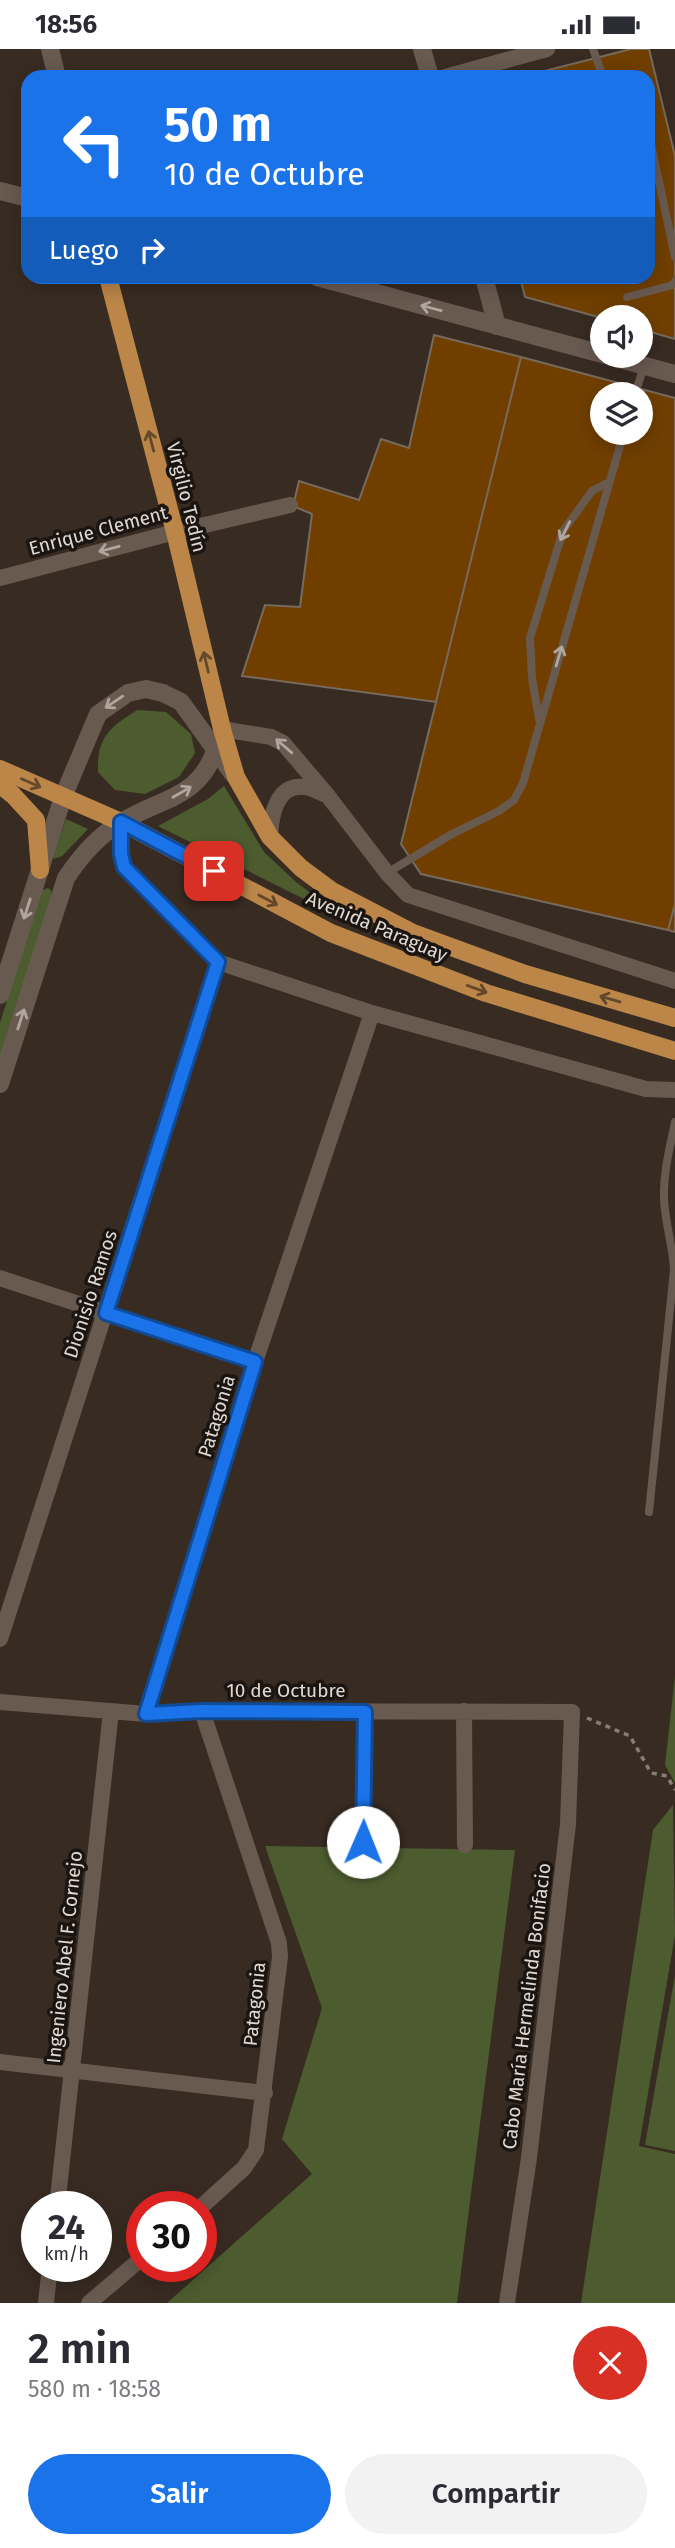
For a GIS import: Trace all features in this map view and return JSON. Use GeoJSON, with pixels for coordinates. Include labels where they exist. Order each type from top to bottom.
{"type":"FeatureCollection","features":[{"type":"Feature","properties":{"kind":"main road"},"geometry":{"type":"LineString","coordinates":[[50,49],[55,70]]}},
{"type":"Feature","properties":{"kind":"main road"},"geometry":{"type":"LineString","coordinates":[[422,49],[428,70]]}},
{"type":"Feature","properties":{"kind":"main road"},"geometry":{"type":"LineString","coordinates":[[3,193],[21,197]]}},
{"type":"Feature","properties":{"kind":"main road","name":"Virgilio Tedín"},"geometry":{"type":"LineString","coordinates":[[110,284],[175,532],[222,729]]}},
{"type":"Feature","properties":{"kind":"main road"},"geometry":{"type":"LineString","coordinates":[[343,284],[590,351]]}},
{"type":"Feature","properties":{"kind":"main road"},"geometry":{"type":"LineString","coordinates":[[486,284],[497,325]]}},
{"type":"Feature","properties":{"kind":"main road"},"geometry":{"type":"LineString","coordinates":[[651,368],[675,375]]}},
{"type":"Feature","properties":{"kind":"main road"},"geometry":{"type":"LineString","coordinates":[[0,995],[63,797],[98,714],[128,692],[146,689],[163,693],[181,702],[236,777]]}},
{"type":"Feature","properties":{"kind":"main road"},"geometry":{"type":"LineString","coordinates":[[0,1084],[66,878],[81,856],[121,822],[190,788],[209,768],[222,729]]}},
{"type":"Feature","properties":{"kind":"main road","name":"Avenida Paraguay"},"geometry":{"type":"LineString","coordinates":[[222,729],[236,777],[270,837],[301,868],[332,891],[413,933],[525,974],[675,1019]]}},
{"type":"Feature","properties":{"kind":"main road","name":"Avenida Paraguay"},"geometry":{"type":"LineString","coordinates":[[0,769],[121,822],[331,933],[486,993],[675,1051]]}},
{"type":"Feature","properties":{"kind":"main road"},"geometry":{"type":"LineString","coordinates":[[0,785],[36,820],[40,870]]}},
{"type":"Feature","properties":{"kind":"street"},"geometry":{"type":"LineString","coordinates":[[470,70],[547,49]]}},
{"type":"Feature","properties":{"kind":"street","name":"Enrique Clement"},"geometry":{"type":"LineString","coordinates":[[0,578],[175,532],[289,506]]}},
{"type":"Feature","properties":{"kind":"street"},"geometry":{"type":"LineString","coordinates":[[222,729],[271,737],[284,743],[387,873],[408,895],[675,981]]}},
{"type":"Feature","properties":{"kind":"street"},"geometry":{"type":"LineString","coordinates":[[270,837],[271,816],[277,801],[289,790],[304,787],[328,796]]}},
{"type":"Feature","properties":{"kind":"street"},"geometry":{"type":"LineString","coordinates":[[121,822],[121,854],[124,867],[218,962],[373,1013],[646,1090],[675,1090]]}},
{"type":"Feature","properties":{"kind":"street","name":"Dionisio Ramos"},"geometry":{"type":"LineString","coordinates":[[0,1639],[218,962]]}},
{"type":"Feature","properties":{"kind":"street","name":"Patagonia"},"geometry":{"type":"LineString","coordinates":[[146,1714],[255,1362],[373,1013]]}},
{"type":"Feature","properties":{"kind":"street"},"geometry":{"type":"LineString","coordinates":[[0,1278],[255,1362]]}},
{"type":"Feature","properties":{"kind":"street","name":"10 de Octubre"},"geometry":{"type":"LineString","coordinates":[[0,1702],[146,1714],[202,1711],[572,1712]]}},
{"type":"Feature","properties":{"kind":"street","name":"Ingeniero Abel F. Cornejo"},"geometry":{"type":"LineString","coordinates":[[59,2191],[111,1711]]}},
{"type":"Feature","properties":{"kind":"street","name":"Patagonia"},"geometry":{"type":"LineString","coordinates":[[202,1711],[279,1943],[281,1957],[256,2150],[244,2168],[217,2192]]}},
{"type":"Feature","properties":{"kind":"street"},"geometry":{"type":"LineString","coordinates":[[464,1711],[464,1845]]}},
{"type":"Feature","properties":{"kind":"street"},"geometry":{"type":"LineString","coordinates":[[363,1842],[365,1712]]}},
{"type":"Feature","properties":{"kind":"street","name":"Cabo María Hermelinda Bonifacio"},"geometry":{"type":"LineString","coordinates":[[507,2303],[529,2158],[568,1824],[572,1712]]}},
{"type":"Feature","properties":{"kind":"street"},"geometry":{"type":"LineString","coordinates":[[0,2063],[265,2093]]}},
{"type":"Feature","properties":{"kind":"street"},"geometry":{"type":"LineString","coordinates":[[89,2303],[126,2272]]}},
{"type":"Feature","properties":{"kind":"street"},"geometry":{"type":"LineString","coordinates":[[46,2303],[48,2282]]}},
{"type":"Feature","properties":{"kind":"lane"},"geometry":{"type":"LineString","coordinates":[[593,49],[600,70]]}},
{"type":"Feature","properties":{"kind":"lane"},"geometry":{"type":"LineString","coordinates":[[655,163],[675,257]]}},
{"type":"Feature","properties":{"kind":"lane"},"geometry":{"type":"LineString","coordinates":[[627,296],[673,285],[675,281]]}},
{"type":"Feature","properties":{"kind":"lane"},"geometry":{"type":"LineString","coordinates":[[387,873],[514,800],[523,783],[620,445]]}},
{"type":"Feature","properties":{"kind":"lane"},"geometry":{"type":"LineString","coordinates":[[539,721],[532,678],[530,638],[563,531],[592,491],[610,482]]}},
{"type":"Feature","properties":{"kind":"lane"},"geometry":{"type":"LineString","coordinates":[[649,1512],[674,1270],[673,1247],[664,1201],[665,1172],[675,1122]]}},
{"type":"Feature","properties":{"kind":"path"},"geometry":{"type":"LineString","coordinates":[[572,1712],[630,1736],[651,1773],[667,1776],[675,1790]]}},
{"type":"Feature","properties":{"kind":"green space"},"geometry":{"type":"Polygon","coordinates":[[[137,710],[166,712],[191,734],[195,753],[179,777],[145,794],[115,790],[98,772],[100,750],[107,735],[119,722],[137,710]]]}},
{"type":"Feature","properties":{"kind":"green space"},"geometry":{"type":"Polygon","coordinates":[[[224,786],[264,852],[325,904],[324,909],[158,826],[208,799],[224,786]]]}},
{"type":"Feature","properties":{"kind":"green space"},"geometry":{"type":"Polygon","coordinates":[[[66,819],[88,829],[62,856],[54,859],[53,856],[66,819]]]}},
{"type":"Feature","properties":{"kind":"green space"},"geometry":{"type":"Polygon","coordinates":[[[48,888],[52,896],[0,1061],[0,1023],[42,890],[48,888]]]}},
{"type":"Feature","properties":{"kind":"green space"},"geometry":{"type":"Polygon","coordinates":[[[675,1676],[675,1783],[665,1765],[675,1676]]]}},
{"type":"Feature","properties":{"kind":"green space"},"geometry":{"type":"Polygon","coordinates":[[[673,1805],[675,1935],[639,2146],[675,2154],[675,2303],[581,2303],[653,1830],[673,1805]]]}},
{"type":"Feature","properties":{"kind":"green space"},"geometry":{"type":"Polygon","coordinates":[[[265,1846],[515,1850],[457,2303],[167,2303],[191,2282],[217,2282],[217,2259],[312,2174],[282,2139],[322,2008],[265,1846]]]}},
{"type":"Feature","properties":{"kind":"green space"},"geometry":{"type":"Polygon","coordinates":[[[675,1975],[675,2151],[645,2145],[675,1975]]]}},
{"type":"Feature","properties":{"kind":"building"},"geometry":{"type":"Polygon","coordinates":[[[631,49],[649,49],[654,70],[548,70],[631,49]]]}},
{"type":"Feature","properties":{"kind":"building"},"geometry":{"type":"Polygon","coordinates":[[[655,74],[675,156],[675,339],[653,333],[653,305],[590,305],[590,315],[525,297],[522,284],[655,284],[655,74]]]}},
{"type":"Feature","properties":{"kind":"building"},"geometry":{"type":"Polygon","coordinates":[[[434,335],[521,357],[436,702],[242,676],[265,605],[300,607],[312,514],[293,506],[299,481],[359,500],[381,439],[409,448],[434,335]]]}},
{"type":"Feature","properties":{"kind":"building"},"geometry":{"type":"Polygon","coordinates":[[[521,357],[615,382],[590,382],[590,445],[653,445],[653,392],[675,398],[675,904],[668,930],[421,874],[401,844],[521,357]]]}},
{"type":"Feature","properties":{"kind":"building"},"geometry":{"type":"Polygon","coordinates":[[[675,904],[675,932],[668,930],[675,904]]]}},
{"type":"Feature","properties":{"kind":"route"},"geometry":{"type":"LineString","coordinates":[[214,871],[121,822],[121,854],[124,867],[218,962],[106,1313],[255,1362],[146,1714],[202,1711],[365,1712],[363,1842]]}}]}
